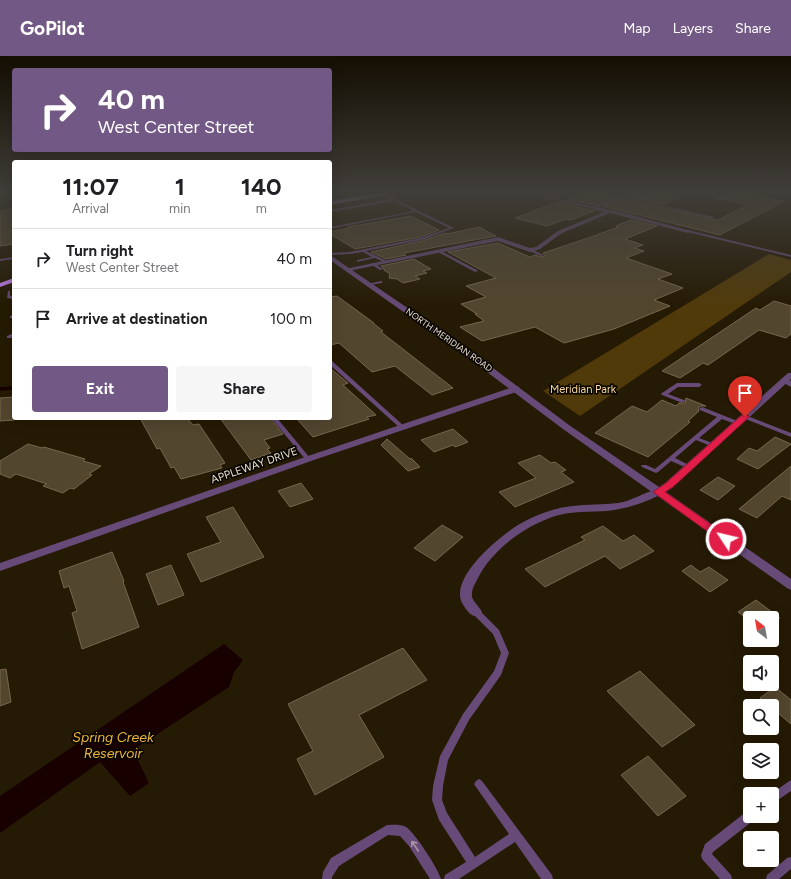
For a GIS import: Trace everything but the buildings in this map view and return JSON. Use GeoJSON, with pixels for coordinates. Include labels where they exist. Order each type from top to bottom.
{"type":"FeatureCollection","features":[{"type":"Feature","properties":{"kind":"highway"},"geometry":{"type":"LineString","coordinates":[[0,285],[12,281]]}},
{"type":"Feature","properties":{"kind":"street"},"geometry":{"type":"LineString","coordinates":[[348,269],[498,239],[530,250],[538,248],[561,231]]}},
{"type":"Feature","properties":{"kind":"street","name":"NORTH MERIDIAN ROAD"},"geometry":{"type":"LineString","coordinates":[[332,257],[516,389],[566,427],[791,585]]}},
{"type":"Feature","properties":{"kind":"street"},"geometry":{"type":"LineString","coordinates":[[476,612],[466,598],[466,590],[471,575],[480,562],[492,550],[521,529],[550,515],[566,510],[614,507],[646,498],[658,492],[669,485],[741,420],[789,380]]}},
{"type":"Feature","properties":{"kind":"street","name":"APPLEWAY DRIVE"},"geometry":{"type":"LineString","coordinates":[[0,567],[308,459],[516,389]]}},
{"type":"Feature","properties":{"kind":"lane"},"geometry":{"type":"LineString","coordinates":[[332,255],[364,251],[421,239],[442,231]]}},
{"type":"Feature","properties":{"kind":"lane"},"geometry":{"type":"LineString","coordinates":[[694,231],[791,256]]}},
{"type":"Feature","properties":{"kind":"lane"},"geometry":{"type":"LineString","coordinates":[[530,250],[542,255]]}},
{"type":"Feature","properties":{"kind":"lane"},"geometry":{"type":"LineString","coordinates":[[364,251],[386,262]]}},
{"type":"Feature","properties":{"kind":"lane"},"geometry":{"type":"LineString","coordinates":[[439,251],[476,271]]}},
{"type":"Feature","properties":{"kind":"lane"},"geometry":{"type":"LineString","coordinates":[[358,261],[375,257]]}},
{"type":"Feature","properties":{"kind":"lane"},"geometry":{"type":"LineString","coordinates":[[0,260],[12,258]]}},
{"type":"Feature","properties":{"kind":"lane"},"geometry":{"type":"LineString","coordinates":[[373,264],[381,269]]}},
{"type":"Feature","properties":{"kind":"lane"},"geometry":{"type":"LineString","coordinates":[[369,284],[381,282]]}},
{"type":"Feature","properties":{"kind":"lane"},"geometry":{"type":"LineString","coordinates":[[9,292],[8,297],[12,298]]}},
{"type":"Feature","properties":{"kind":"lane"},"geometry":{"type":"LineString","coordinates":[[332,364],[402,427]]}},
{"type":"Feature","properties":{"kind":"lane"},"geometry":{"type":"LineString","coordinates":[[682,401],[664,394],[677,385],[698,385]]}},
{"type":"Feature","properties":{"kind":"lane"},"geometry":{"type":"LineString","coordinates":[[702,409],[721,417],[741,420],[791,435]]}},
{"type":"Feature","properties":{"kind":"lane"},"geometry":{"type":"LineString","coordinates":[[644,466],[656,472],[721,417]]}},
{"type":"Feature","properties":{"kind":"lane"},"geometry":{"type":"LineString","coordinates":[[276,420],[308,459]]}},
{"type":"Feature","properties":{"kind":"lane"},"geometry":{"type":"LineString","coordinates":[[695,438],[713,445]]}},
{"type":"Feature","properties":{"kind":"lane"},"geometry":{"type":"LineString","coordinates":[[671,459],[689,467]]}},
{"type":"Feature","properties":{"kind":"lane"},"geometry":{"type":"LineString","coordinates":[[473,864],[443,816],[437,800],[443,759],[466,717],[498,673],[505,653],[496,632],[476,612]]}},
{"type":"Feature","properties":{"kind":"lane"},"geometry":{"type":"LineString","coordinates":[[479,784],[548,879]]}},
{"type":"Feature","properties":{"kind":"lane"},"geometry":{"type":"LineString","coordinates":[[779,794],[791,785]]}},
{"type":"Feature","properties":{"kind":"lane"},"geometry":{"type":"LineString","coordinates":[[727,879],[706,855],[709,848],[743,821]]}},
{"type":"Feature","properties":{"kind":"lane"},"geometry":{"type":"LineString","coordinates":[[327,879],[327,876],[335,862],[387,830],[402,831],[413,842],[436,879]]}},
{"type":"Feature","properties":{"kind":"lane"},"geometry":{"type":"LineString","coordinates":[[449,879],[516,835]]}},
{"type":"Feature","properties":{"kind":"lane"},"geometry":{"type":"LineString","coordinates":[[771,879],[791,862]]}},
{"type":"Feature","properties":{"kind":"green space","name":"Meridian Park"},"geometry":{"type":"Polygon","coordinates":[[[769,254],[791,260],[791,272],[580,416],[543,391],[769,254]]]}},
{"type":"Feature","properties":{"kind":"water","name":"Spring Creek Reservoir"},"geometry":{"type":"Polygon","coordinates":[[[224,644],[243,660],[234,672],[229,687],[133,750],[149,783],[130,796],[100,762],[0,833],[0,796],[224,644]]]}},
{"type":"Feature","properties":{"kind":"waterway"},"geometry":{"type":"LineString","coordinates":[[0,389],[12,388]]}},
{"type":"Feature","properties":{"kind":"route"},"geometry":{"type":"LineString","coordinates":[[726,539],[658,492],[669,485],[745,417]]}}]}
